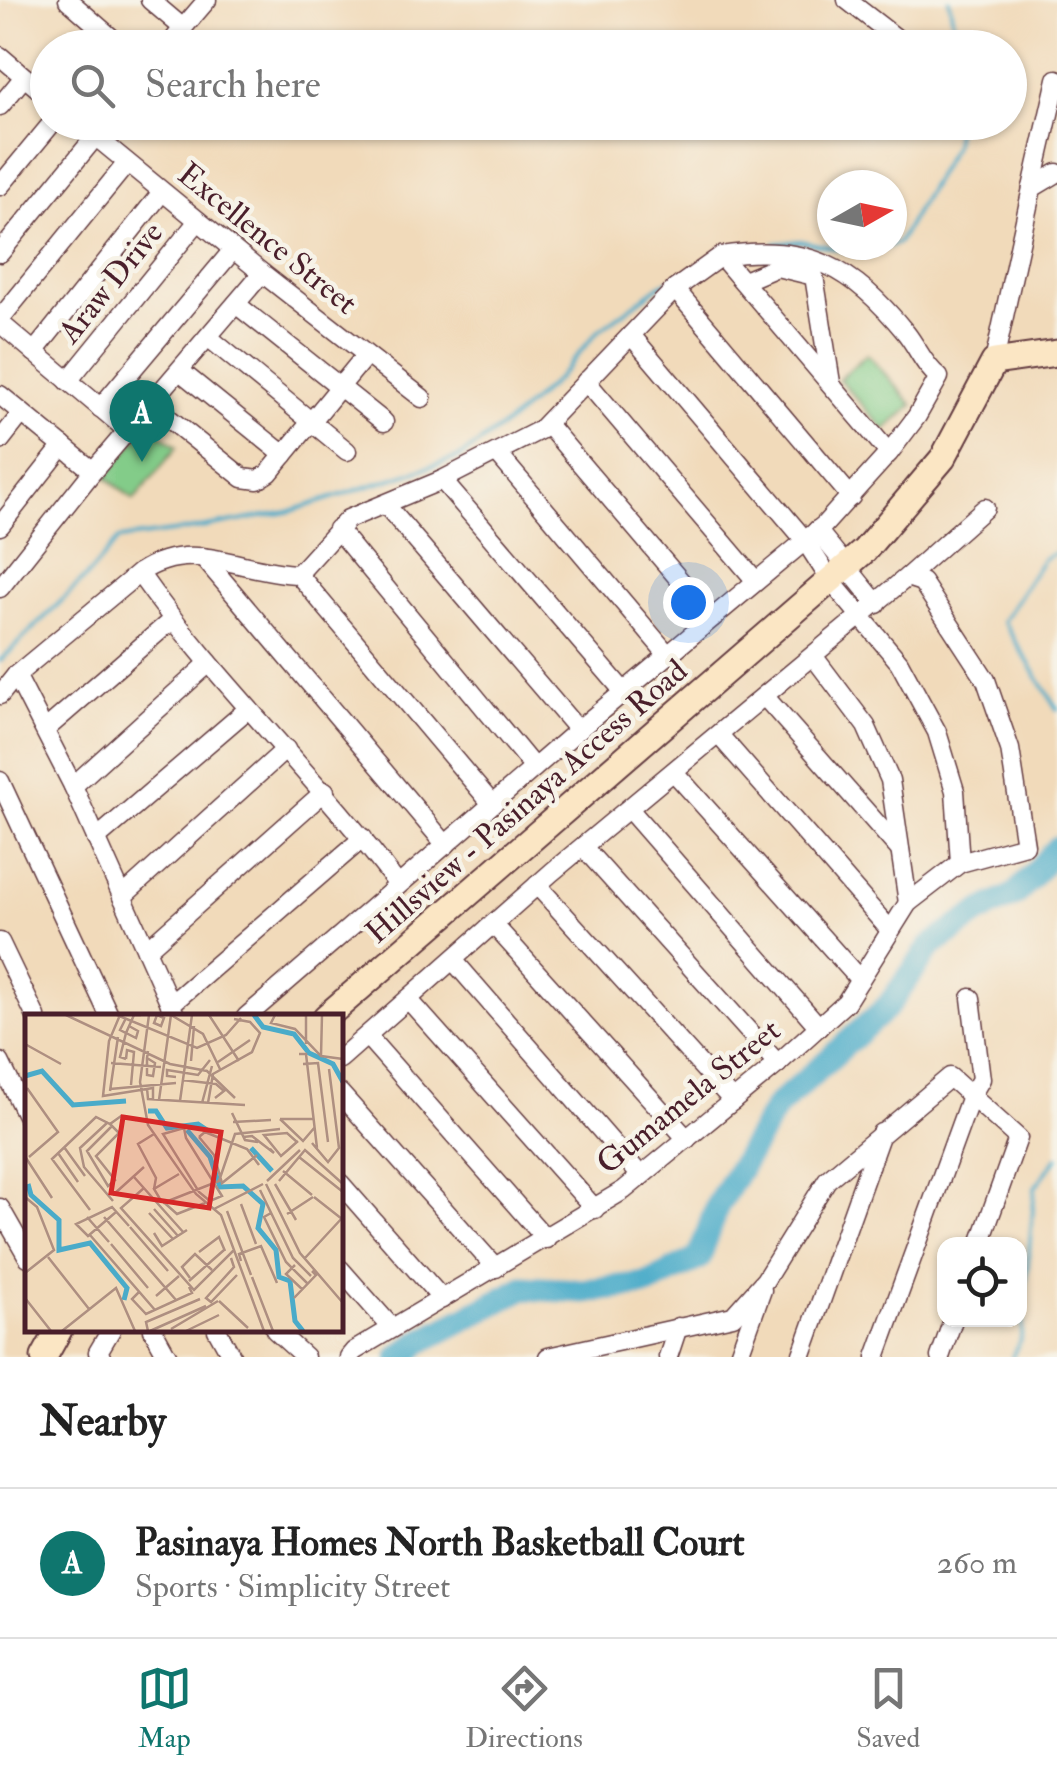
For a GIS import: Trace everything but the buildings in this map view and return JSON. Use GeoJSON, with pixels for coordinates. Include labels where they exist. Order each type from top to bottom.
{"type":"FeatureCollection","features":[{"type":"Feature","properties":{"kind":"street"},"geometry":{"type":"LineString","coordinates":[[68,0],[102,30]]}},
{"type":"Feature","properties":{"kind":"street"},"geometry":{"type":"LineString","coordinates":[[150,0],[183,28],[207,0]]}},
{"type":"Feature","properties":{"kind":"street"},"geometry":{"type":"LineString","coordinates":[[847,0],[886,30]]}},
{"type":"Feature","properties":{"kind":"street"},"geometry":{"type":"LineString","coordinates":[[0,56],[30,82]]}},
{"type":"Feature","properties":{"kind":"street"},"geometry":{"type":"LineString","coordinates":[[0,106],[24,77]]}},
{"type":"Feature","properties":{"kind":"street"},"geometry":{"type":"LineString","coordinates":[[1057,79],[994,362],[1057,353]]}},
{"type":"Feature","properties":{"kind":"street"},"geometry":{"type":"LineString","coordinates":[[0,186],[38,140]]}},
{"type":"Feature","properties":{"kind":"street"},"geometry":{"type":"LineString","coordinates":[[0,253],[93,140]]}},
{"type":"Feature","properties":{"kind":"street","name":"Excellence Street"},"geometry":{"type":"LineString","coordinates":[[99,140],[422,398]]}},
{"type":"Feature","properties":{"kind":"street"},"geometry":{"type":"LineString","coordinates":[[127,163],[0,321],[128,432]]}},
{"type":"Feature","properties":{"kind":"street"},"geometry":{"type":"LineString","coordinates":[[1032,188],[1057,173]]}},
{"type":"Feature","properties":{"kind":"street"},"geometry":{"type":"LineString","coordinates":[[34,352],[162,192]]}},
{"type":"Feature","properties":{"kind":"street","name":"Araw Drive"},"geometry":{"type":"LineString","coordinates":[[68,380],[198,222]]}},
{"type":"Feature","properties":{"kind":"street"},"geometry":{"type":"LineString","coordinates":[[100,408],[233,250]]}},
{"type":"Feature","properties":{"kind":"street"},"geometry":{"type":"LineString","coordinates":[[249,1014],[810,535],[890,453],[939,377],[897,322],[848,274],[794,254],[743,252],[721,256],[676,289],[547,424],[442,480],[348,519],[298,574]]}},
{"type":"Feature","properties":{"kind":"street"},"geometry":{"type":"LineString","coordinates":[[721,256],[890,453]]}},
{"type":"Feature","properties":{"kind":"street"},"geometry":{"type":"LineString","coordinates":[[744,281],[777,267],[814,276],[831,384]]}},
{"type":"Feature","properties":{"kind":"street"},"geometry":{"type":"LineString","coordinates":[[0,588],[262,273]]}},
{"type":"Feature","properties":{"kind":"street"},"geometry":{"type":"LineString","coordinates":[[676,289],[851,497]]}},
{"type":"Feature","properties":{"kind":"street"},"geometry":{"type":"LineString","coordinates":[[236,304],[384,422]]}},
{"type":"Feature","properties":{"kind":"street"},"geometry":{"type":"LineString","coordinates":[[630,335],[810,535],[870,610],[936,732],[955,791],[960,863]]}},
{"type":"Feature","properties":{"kind":"street"},"geometry":{"type":"LineString","coordinates":[[208,337],[347,451]]}},
{"type":"Feature","properties":{"kind":"street"},"geometry":{"type":"LineString","coordinates":[[152,404],[244,478],[258,480],[284,455],[366,355]]}},
{"type":"Feature","properties":{"kind":"street","name":"Hillsview - Pasinaya Access Road"},"geometry":{"type":"LineString","coordinates":[[329,1014],[838,574],[886,528],[943,458],[994,362]]}},
{"type":"Feature","properties":{"kind":"street"},"geometry":{"type":"LineString","coordinates":[[180,371],[284,455]]}},
{"type":"Feature","properties":{"kind":"street"},"geometry":{"type":"LineString","coordinates":[[586,380],[756,581]]}},
{"type":"Feature","properties":{"kind":"street"},"geometry":{"type":"LineString","coordinates":[[0,395],[93,472]]}},
{"type":"Feature","properties":{"kind":"street"},"geometry":{"type":"LineString","coordinates":[[0,441],[22,413]]}},
{"type":"Feature","properties":{"kind":"street"},"geometry":{"type":"LineString","coordinates":[[547,424],[712,618]]}},
{"type":"Feature","properties":{"kind":"street"},"geometry":{"type":"LineString","coordinates":[[0,526],[63,446]]}},
{"type":"Feature","properties":{"kind":"street"},"geometry":{"type":"LineString","coordinates":[[497,453],[668,656]]}},
{"type":"Feature","properties":{"kind":"street"},"geometry":{"type":"LineString","coordinates":[[442,480],[625,693]]}},
{"type":"Feature","properties":{"kind":"street"},"geometry":{"type":"LineString","coordinates":[[385,504],[578,730]]}},
{"type":"Feature","properties":{"kind":"street"},"geometry":{"type":"LineString","coordinates":[[342,1057],[537,885],[870,610],[985,508]]}},
{"type":"Feature","properties":{"kind":"street"},"geometry":{"type":"LineString","coordinates":[[337,529],[534,768]]}},
{"type":"Feature","properties":{"kind":"street"},"geometry":{"type":"LineString","coordinates":[[0,694],[16,675],[150,566],[185,554],[273,573],[298,574],[492,804]]}},
{"type":"Feature","properties":{"kind":"street"},"geometry":{"type":"LineString","coordinates":[[203,556],[446,844]]}},
{"type":"Feature","properties":{"kind":"street"},"geometry":{"type":"LineString","coordinates":[[139,573],[172,620],[325,791],[398,885]]}},
{"type":"Feature","properties":{"kind":"street","name":"Gumamela Street"},"geometry":{"type":"LineString","coordinates":[[349,1357],[546,1239],[641,1176],[778,1064],[846,1002],[908,903],[960,863],[1025,845],[1010,749],[986,680],[922,582],[908,577]]}},
{"type":"Feature","properties":{"kind":"street"},"geometry":{"type":"LineString","coordinates":[[46,728],[172,620]]}},
{"type":"Feature","properties":{"kind":"street"},"geometry":{"type":"LineString","coordinates":[[814,657],[866,726],[890,780],[908,903]]}},
{"type":"Feature","properties":{"kind":"street"},"geometry":{"type":"LineString","coordinates":[[73,786],[208,663]]}},
{"type":"Feature","properties":{"kind":"street"},"geometry":{"type":"LineString","coordinates":[[16,675],[46,728],[173,1011],[363,838]]}},
{"type":"Feature","properties":{"kind":"street"},"geometry":{"type":"LineString","coordinates":[[765,697],[900,850]]}},
{"type":"Feature","properties":{"kind":"street"},"geometry":{"type":"LineString","coordinates":[[96,839],[248,708]]}},
{"type":"Feature","properties":{"kind":"street"},"geometry":{"type":"LineString","coordinates":[[720,734],[890,930]]}},
{"type":"Feature","properties":{"kind":"street"},"geometry":{"type":"LineString","coordinates":[[122,896],[286,750]]}},
{"type":"Feature","properties":{"kind":"street"},"geometry":{"type":"LineString","coordinates":[[674,772],[860,980]]}},
{"type":"Feature","properties":{"kind":"street"},"geometry":{"type":"LineString","coordinates":[[0,781],[6,817],[108,1014]]}},
{"type":"Feature","properties":{"kind":"street"},"geometry":{"type":"LineString","coordinates":[[146,950],[325,791]]}},
{"type":"Feature","properties":{"kind":"street"},"geometry":{"type":"LineString","coordinates":[[629,808],[819,1026]]}},
{"type":"Feature","properties":{"kind":"street"},"geometry":{"type":"LineString","coordinates":[[583,847],[778,1064]]}},
{"type":"Feature","properties":{"kind":"street"},"geometry":{"type":"LineString","coordinates":[[537,885],[733,1101]]}},
{"type":"Feature","properties":{"kind":"street"},"geometry":{"type":"LineString","coordinates":[[493,924],[687,1138]]}},
{"type":"Feature","properties":{"kind":"street"},"geometry":{"type":"LineString","coordinates":[[0,942],[35,1014]]}},
{"type":"Feature","properties":{"kind":"street"},"geometry":{"type":"LineString","coordinates":[[453,960],[641,1176]]}},
{"type":"Feature","properties":{"kind":"street"},"geometry":{"type":"LineString","coordinates":[[876,1357],[971,1096],[981,1079],[971,998]]}},
{"type":"Feature","properties":{"kind":"street"},"geometry":{"type":"LineString","coordinates":[[408,1000],[594,1209]]}},
{"type":"Feature","properties":{"kind":"street"},"geometry":{"type":"LineString","coordinates":[[367,1036],[546,1239]]}},
{"type":"Feature","properties":{"kind":"street"},"geometry":{"type":"LineString","coordinates":[[0,1062],[25,1113]]}},
{"type":"Feature","properties":{"kind":"street"},"geometry":{"type":"LineString","coordinates":[[548,1357],[602,1350],[733,1316],[765,1280],[827,1180],[950,1078],[1018,1138],[983,1237]]}},
{"type":"Feature","properties":{"kind":"street"},"geometry":{"type":"LineString","coordinates":[[342,1095],[496,1268]]}},
{"type":"Feature","properties":{"kind":"street"},"geometry":{"type":"LineString","coordinates":[[802,1357],[882,1133]]}},
{"type":"Feature","properties":{"kind":"street"},"geometry":{"type":"LineString","coordinates":[[342,1185],[442,1299]]}},
{"type":"Feature","properties":{"kind":"street"},"geometry":{"type":"LineString","coordinates":[[0,1208],[25,1252]]}},
{"type":"Feature","properties":{"kind":"street"},"geometry":{"type":"LineString","coordinates":[[342,1271],[392,1328]]}},
{"type":"Feature","properties":{"kind":"street"},"geometry":{"type":"LineString","coordinates":[[738,1357],[765,1280]]}},
{"type":"Feature","properties":{"kind":"street"},"geometry":{"type":"LineString","coordinates":[[940,1357],[951,1327]]}},
{"type":"Feature","properties":{"kind":"street"},"geometry":{"type":"LineString","coordinates":[[668,1357],[678,1328]]}},
{"type":"Feature","properties":{"kind":"street"},"geometry":{"type":"LineString","coordinates":[[101,1357],[98,1352],[110,1332]]}},
{"type":"Feature","properties":{"kind":"street"},"geometry":{"type":"LineString","coordinates":[[154,1332],[168,1357]]}},
{"type":"Feature","properties":{"kind":"street"},"geometry":{"type":"LineString","coordinates":[[218,1332],[232,1357]]}},
{"type":"Feature","properties":{"kind":"street"},"geometry":{"type":"LineString","coordinates":[[276,1332],[305,1357]]}},
{"type":"Feature","properties":{"kind":"green space"},"geometry":{"type":"Polygon","coordinates":[[[867,354],[913,405],[885,430],[839,379],[867,354]]]}},
{"type":"Feature","properties":{"kind":"green space"},"geometry":{"type":"Polygon","coordinates":[[[149,424],[177,447],[134,500],[106,477],[149,424]]]}},
{"type":"Feature","properties":{"kind":"waterway"},"geometry":{"type":"LineString","coordinates":[[949,0],[955,30]]}},
{"type":"Feature","properties":{"kind":"waterway"},"geometry":{"type":"LineString","coordinates":[[774,244],[800,241],[862,254],[898,243],[955,140]]}},
{"type":"Feature","properties":{"kind":"waterway"},"geometry":{"type":"LineString","coordinates":[[0,661],[119,539],[288,512],[460,457],[514,418],[558,378],[598,331],[659,286],[681,275]]}},
{"type":"Feature","properties":{"kind":"waterway"},"geometry":{"type":"LineString","coordinates":[[1057,552],[1043,559],[1003,621],[1057,709]]}},
{"type":"Feature","properties":{"kind":"waterway"},"geometry":{"type":"LineString","coordinates":[[400,1357],[420,1342],[523,1288],[584,1291],[648,1284],[699,1258],[717,1206],[776,1107],[888,1006],[931,946],[979,913],[1016,894],[1057,848]]}},
{"type":"Feature","properties":{"kind":"waterway"},"geometry":{"type":"LineString","coordinates":[[1012,1357],[1021,1338],[1035,1187],[1057,1158]]}},
{"type":"Feature","properties":{"kind":"place","name":"Pasinaya Homes North Basketball Court"},"geometry":{"type":"Point","coordinates":[142,462]}}]}
